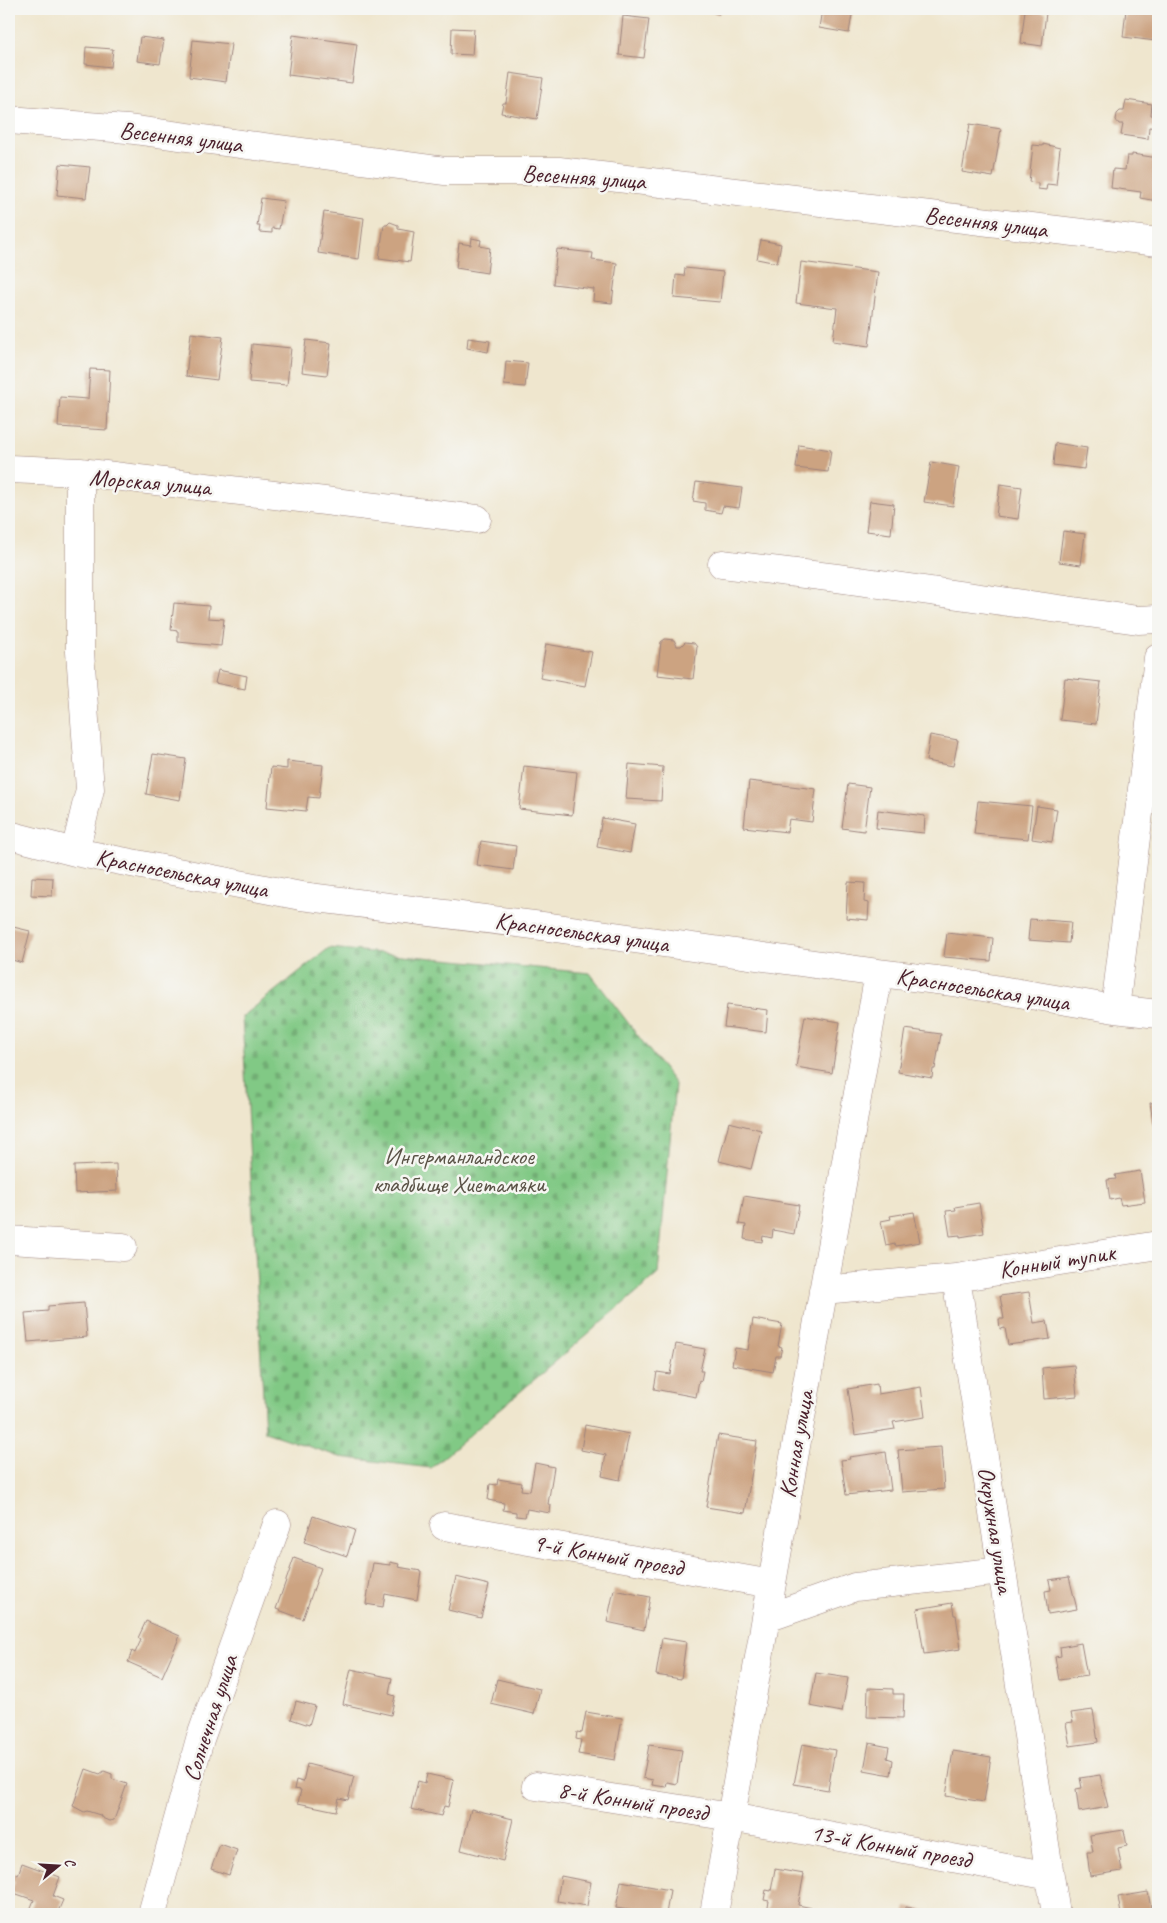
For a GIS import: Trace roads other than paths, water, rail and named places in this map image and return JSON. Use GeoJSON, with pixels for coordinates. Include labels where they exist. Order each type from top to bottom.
{"type":"FeatureCollection","features":[{"type":"Feature","properties":{"kind":"street","name":"Весенняя улица"},"geometry":{"type":"LineString","coordinates":[[9,120],[127,129],[445,172],[559,172],[1158,242]]}},
{"type":"Feature","properties":{"kind":"street"},"geometry":{"type":"LineString","coordinates":[[9,469],[80,472]]}},
{"type":"Feature","properties":{"kind":"street","name":"Морская улица"},"geometry":{"type":"LineString","coordinates":[[75,852],[90,789],[80,652],[80,472],[477,519]]}},
{"type":"Feature","properties":{"kind":"street"},"geometry":{"type":"LineString","coordinates":[[722,564],[1138,620],[1158,619]]}},
{"type":"Feature","properties":{"kind":"street"},"geometry":{"type":"LineString","coordinates":[[1115,1009],[1158,658]]}},
{"type":"Feature","properties":{"kind":"street","name":"Красносельская улица"},"geometry":{"type":"LineString","coordinates":[[9,835],[75,852],[301,896],[552,927],[879,974],[953,982],[1115,1009],[1158,1014]]}},
{"type":"Feature","properties":{"kind":"street","name":"Конная улица"},"geometry":{"type":"LineString","coordinates":[[714,1914],[879,974]]}},
{"type":"Feature","properties":{"kind":"street"},"geometry":{"type":"LineString","coordinates":[[9,1240],[123,1247]]}},
{"type":"Feature","properties":{"kind":"street","name":"Конный тупик"},"geometry":{"type":"LineString","coordinates":[[956,1278],[1158,1245]]}},
{"type":"Feature","properties":{"kind":"street"},"geometry":{"type":"LineString","coordinates":[[823,1290],[956,1278]]}},
{"type":"Feature","properties":{"kind":"street","name":"Окружная улица"},"geometry":{"type":"LineString","coordinates":[[956,1278],[1056,1914]]}},
{"type":"Feature","properties":{"kind":"street","name":"Солнечная улица"},"geometry":{"type":"LineString","coordinates":[[152,1914],[200,1739],[277,1524]]}},
{"type":"Feature","properties":{"kind":"street","name":"9-й Конный проезд"},"geometry":{"type":"LineString","coordinates":[[444,1526],[771,1584]]}},
{"type":"Feature","properties":{"kind":"street"},"geometry":{"type":"LineString","coordinates":[[766,1618],[856,1587],[1002,1571]]}},
{"type":"Feature","properties":{"kind":"street","name":"8-й Конный проезд"},"geometry":{"type":"LineString","coordinates":[[536,1786],[731,1817]]}},
{"type":"Feature","properties":{"kind":"street","name":"13-й Конный проезд"},"geometry":{"type":"LineString","coordinates":[[731,1817],[1050,1876]]}},
{"type":"Feature","properties":{"kind":"park label","name":"Ингерманландское кладбище Хиетамяки"},"geometry":{"type":"Point","coordinates":[459,1170]}}]}
